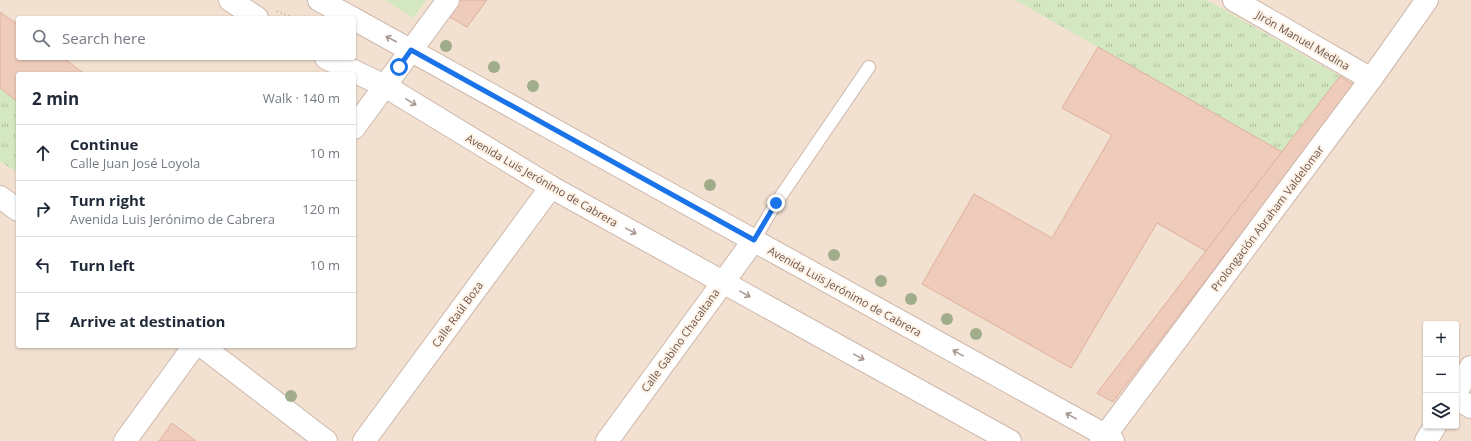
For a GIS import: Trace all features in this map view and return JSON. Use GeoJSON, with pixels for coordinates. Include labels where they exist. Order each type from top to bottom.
{"type":"FeatureCollection","features":[{"type":"Feature","properties":{"kind":"street"},"geometry":{"type":"LineString","coordinates":[[230,0],[254,16]]}},
{"type":"Feature","properties":{"kind":"street","name":"Avenida Luis Jerónimo de Cabrera"},"geometry":{"type":"LineString","coordinates":[[319,0],[348,16]]}},
{"type":"Feature","properties":{"kind":"street"},"geometry":{"type":"LineString","coordinates":[[356,125],[448,0]]}},
{"type":"Feature","properties":{"kind":"street","name":"Jirón Manuel Medina"},"geometry":{"type":"LineString","coordinates":[[1234,0],[1371,79]]}},
{"type":"Feature","properties":{"kind":"street","name":"Prolongación Abraham Valdelomar"},"geometry":{"type":"LineString","coordinates":[[1106,439],[1371,79],[1427,0]]}},
{"type":"Feature","properties":{"kind":"street","name":"Avenida Luis Jerónimo de Cabrera"},"geometry":{"type":"LineString","coordinates":[[356,21],[754,240],[1106,439]]}},
{"type":"Feature","properties":{"kind":"street","name":"Avenida Luis Jerónimo de Cabrera"},"geometry":{"type":"LineString","coordinates":[[330,60],[356,72]]}},
{"type":"Feature","properties":{"kind":"street","name":"Avenida Luis Jerónimo de Cabrera"},"geometry":{"type":"LineString","coordinates":[[356,72],[385,86],[551,187],[1010,441]]}},
{"type":"Feature","properties":{"kind":"street","name":"Calle Raúl Boza"},"geometry":{"type":"LineString","coordinates":[[364,441],[551,187]]}},
{"type":"Feature","properties":{"kind":"street"},"geometry":{"type":"LineString","coordinates":[[0,197],[16,209]]}},
{"type":"Feature","properties":{"kind":"street","name":"Calle Gabino Chacaltana"},"geometry":{"type":"LineString","coordinates":[[607,441],[754,240]]}},
{"type":"Feature","properties":{"kind":"street"},"geometry":{"type":"LineString","coordinates":[[125,441],[193,348]]}},
{"type":"Feature","properties":{"kind":"street"},"geometry":{"type":"LineString","coordinates":[[205,348],[326,441]]}},
{"type":"Feature","properties":{"kind":"street"},"geometry":{"type":"LineString","coordinates":[[1459,387],[1471,366]]}},
{"type":"Feature","properties":{"kind":"street"},"geometry":{"type":"LineString","coordinates":[[1459,400],[1471,407]]}},
{"type":"Feature","properties":{"kind":"street"},"geometry":{"type":"LineString","coordinates":[[1426,441],[1433,429]]}},
{"type":"Feature","properties":{"kind":"lane"},"geometry":{"type":"LineString","coordinates":[[754,240],[776,203],[869,67]]}},
{"type":"Feature","properties":{"kind":"shaded area"},"geometry":{"type":"Polygon","coordinates":[[[0,0],[1471,0],[1471,441],[0,441],[0,0]]]}},
{"type":"Feature","properties":{"kind":"green space"},"geometry":{"type":"Polygon","coordinates":[[[385,0],[426,0],[413,18],[385,0]]]}},
{"type":"Feature","properties":{"kind":"green space"},"geometry":{"type":"Polygon","coordinates":[[[1015,0],[1207,0],[1340,76],[1282,152],[1015,0]]]}},
{"type":"Feature","properties":{"kind":"green space"},"geometry":{"type":"Polygon","coordinates":[[[0,88],[16,100],[16,170],[15,171],[0,161],[0,88]]]}},
{"type":"Feature","properties":{"kind":"building"},"geometry":{"type":"Polygon","coordinates":[[[460,0],[487,0],[467,27],[448,16],[460,0]]]}},
{"type":"Feature","properties":{"kind":"building"},"geometry":{"type":"Polygon","coordinates":[[[0,12],[16,24],[16,60],[66,60],[82,72],[16,72],[16,100],[0,88],[0,12]]]}},
{"type":"Feature","properties":{"kind":"building"},"geometry":{"type":"Polygon","coordinates":[[[1098,47],[1282,152],[1206,251],[1157,223],[1071,368],[922,284],[974,194],[1052,238],[1112,135],[1062,108],[1098,47]]]}},
{"type":"Feature","properties":{"kind":"building"},"geometry":{"type":"Polygon","coordinates":[[[1340,76],[1354,85],[1113,402],[1097,393],[1340,76]]]}},
{"type":"Feature","properties":{"kind":"building"},"geometry":{"type":"Polygon","coordinates":[[[172,423],[196,441],[159,441],[172,423]]]}},
{"type":"Feature","properties":{"kind":"route"},"geometry":{"type":"LineString","coordinates":[[399,67],[411,50],[754,240],[776,203]]}}]}
